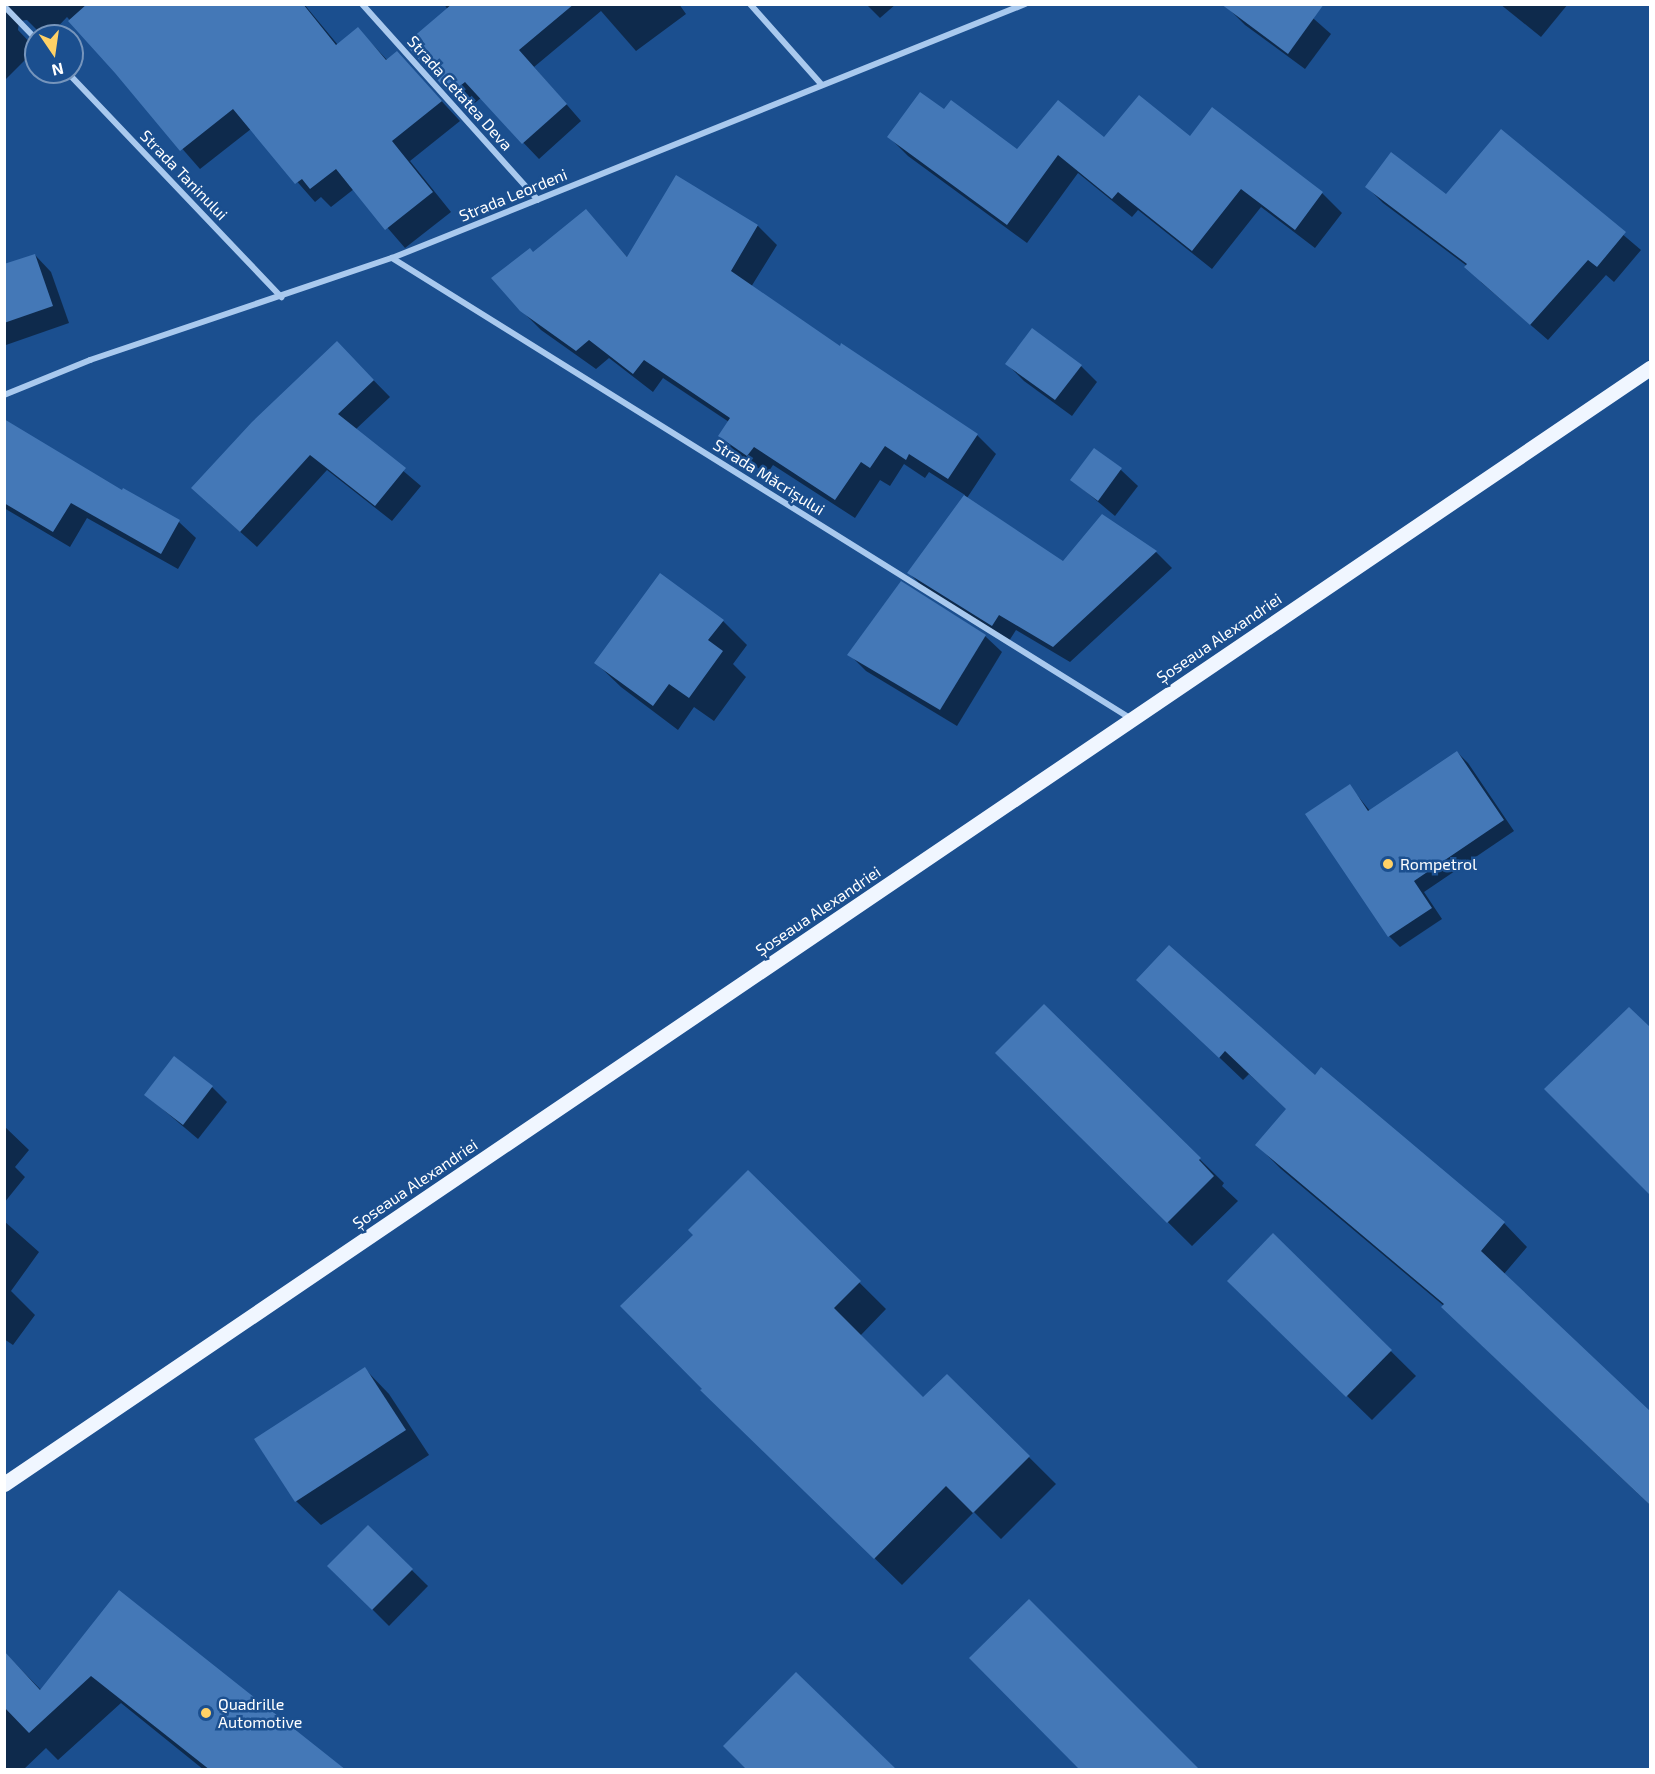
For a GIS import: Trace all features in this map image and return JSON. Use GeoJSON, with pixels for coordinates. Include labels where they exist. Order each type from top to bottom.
{"type":"FeatureCollection","features":[{"type":"Feature","properties":{"kind":"main road","name":"Șoseaua Alexandriei"},"geometry":{"type":"LineString","coordinates":[[4,1484],[1650,368]]}},
{"type":"Feature","properties":{"kind":"street","name":"Strada Cetatea Deva"},"geometry":{"type":"LineString","coordinates":[[362,4],[538,200]]}},
{"type":"Feature","properties":{"kind":"street"},"geometry":{"type":"LineString","coordinates":[[750,4],[822,85]]}},
{"type":"Feature","properties":{"kind":"street","name":"Strada Leordeni"},"geometry":{"type":"LineString","coordinates":[[4,394],[90,360],[392,258],[1025,4]]}},
{"type":"Feature","properties":{"kind":"street"},"geometry":{"type":"LineString","coordinates":[[4,6],[24,27]]}},
{"type":"Feature","properties":{"kind":"street","name":"Strada Taninului"},"geometry":{"type":"LineString","coordinates":[[78,84],[281,297]]}},
{"type":"Feature","properties":{"kind":"street","name":"Strada Măcrișului"},"geometry":{"type":"LineString","coordinates":[[392,258],[1131,719]]}},
{"type":"Feature","properties":{"kind":"building"},"geometry":{"type":"Polygon","coordinates":[[[87,4],[303,4],[336,45],[358,27],[386,60],[397,51],[442,101],[392,141],[433,192],[385,230],[336,169],[310,189],[302,179],[295,184],[233,109],[180,151],[84,39],[84,24],[71,24],[68,21],[87,4]]]}},
{"type":"Feature","properties":{"kind":"building"},"geometry":{"type":"Polygon","coordinates":[[[452,4],[574,4],[519,50],[567,104],[522,144],[465,82],[450,94],[405,44],[452,4]]]}},
{"type":"Feature","properties":{"kind":"building"},"geometry":{"type":"Polygon","coordinates":[[[1221,4],[1324,4],[1288,54],[1221,4]]]}},
{"type":"Feature","properties":{"kind":"building"},"geometry":{"type":"Polygon","coordinates":[[[920,92],[944,109],[951,100],[1017,149],[1058,100],[1104,137],[1139,95],[1190,136],[1212,107],[1323,192],[1295,230],[1241,189],[1192,251],[1118,192],[1112,199],[1058,155],[1007,225],[887,137],[920,92]]]}},
{"type":"Feature","properties":{"kind":"building"},"geometry":{"type":"Polygon","coordinates":[[[1501,129],[1626,232],[1597,267],[1588,260],[1530,325],[1464,267],[1467,264],[1365,187],[1391,152],[1446,194],[1501,129]]]}},
{"type":"Feature","properties":{"kind":"building"},"geometry":{"type":"Polygon","coordinates":[[[676,175],[758,225],[731,271],[840,346],[841,343],[978,434],[948,479],[909,454],[906,460],[885,446],[870,468],[861,462],[835,500],[754,447],[747,456],[718,436],[730,418],[644,360],[633,374],[589,340],[576,351],[520,311],[491,278],[530,248],[533,252],[586,209],[627,257],[676,175]]]}},
{"type":"Feature","properties":{"kind":"building"},"geometry":{"type":"Polygon","coordinates":[[[35,254],[53,306],[4,323],[4,264],[35,254]]]}},
{"type":"Feature","properties":{"kind":"building"},"geometry":{"type":"Polygon","coordinates":[[[1032,328],[1082,365],[1055,400],[1005,364],[1032,328]]]}},
{"type":"Feature","properties":{"kind":"building"},"geometry":{"type":"Polygon","coordinates":[[[337,341],[374,380],[338,414],[406,468],[375,506],[310,455],[240,532],[191,488],[252,422],[337,341]]]}},
{"type":"Feature","properties":{"kind":"building"},"geometry":{"type":"Polygon","coordinates":[[[4,419],[122,490],[123,488],[180,520],[161,554],[71,503],[53,532],[4,503],[4,419]]]}},
{"type":"Feature","properties":{"kind":"building"},"geometry":{"type":"Polygon","coordinates":[[[1094,448],[1122,468],[1098,501],[1070,480],[1094,448]]]}},
{"type":"Feature","properties":{"kind":"building"},"geometry":{"type":"Polygon","coordinates":[[[964,495],[1063,561],[1102,514],[1157,551],[1053,647],[999,615],[992,626],[907,573],[964,495]]]}},
{"type":"Feature","properties":{"kind":"building"},"geometry":{"type":"Polygon","coordinates":[[[660,573],[724,620],[708,640],[723,651],[689,698],[669,684],[653,706],[594,663],[660,573]]]}},
{"type":"Feature","properties":{"kind":"building"},"geometry":{"type":"Polygon","coordinates":[[[901,581],[986,635],[940,710],[847,655],[901,581]]]}},
{"type":"Feature","properties":{"kind":"building"},"geometry":{"type":"Polygon","coordinates":[[[1457,751],[1504,820],[1414,881],[1432,908],[1388,937],[1305,814],[1350,784],[1368,811],[1457,751]]]}},
{"type":"Feature","properties":{"kind":"building"},"geometry":{"type":"Polygon","coordinates":[[[1169,945],[1315,1075],[1321,1067],[1505,1222],[1481,1251],[1650,1411],[1650,1505],[1441,1307],[1444,1304],[1255,1145],[1286,1109],[1225,1051],[1219,1058],[1136,980],[1169,945]]]}},
{"type":"Feature","properties":{"kind":"building"},"geometry":{"type":"Polygon","coordinates":[[[1044,1004],[1201,1158],[1199,1160],[1214,1176],[1167,1223],[995,1053],[1044,1004]]]}},
{"type":"Feature","properties":{"kind":"building"},"geometry":{"type":"Polygon","coordinates":[[[1629,1007],[1650,1027],[1650,1195],[1544,1089],[1629,1007]]]}},
{"type":"Feature","properties":{"kind":"building"},"geometry":{"type":"Polygon","coordinates":[[[174,1056],[213,1086],[183,1125],[144,1095],[174,1056]]]}},
{"type":"Feature","properties":{"kind":"building"},"geometry":{"type":"Polygon","coordinates":[[[748,1170],[861,1281],[834,1308],[923,1397],[947,1374],[1030,1456],[973,1513],[946,1486],[874,1559],[700,1390],[702,1389],[620,1306],[693,1235],[688,1230],[748,1170]]]}},
{"type":"Feature","properties":{"kind":"building"},"geometry":{"type":"Polygon","coordinates":[[[1273,1233],[1392,1350],[1346,1397],[1227,1281],[1273,1233]]]}},
{"type":"Feature","properties":{"kind":"building"},"geometry":{"type":"Polygon","coordinates":[[[365,1367],[406,1430],[295,1502],[254,1439],[365,1367]]]}},
{"type":"Feature","properties":{"kind":"building"},"geometry":{"type":"Polygon","coordinates":[[[368,1525],[413,1569],[372,1610],[327,1566],[368,1525]]]}},
{"type":"Feature","properties":{"kind":"building","name":"Quadrille Automotive"},"geometry":{"type":"Polygon","coordinates":[[[119,1590],[346,1770],[210,1770],[91,1676],[29,1733],[4,1707],[4,1651],[40,1690],[119,1590]]]}},
{"type":"Feature","properties":{"kind":"building"},"geometry":{"type":"Polygon","coordinates":[[[1029,1599],[1200,1770],[1080,1770],[969,1658],[1029,1599]]]}},
{"type":"Feature","properties":{"kind":"building"},"geometry":{"type":"Polygon","coordinates":[[[796,1672],[897,1770],[747,1770],[723,1746],[796,1672]]]}},
{"type":"Feature","properties":{"kind":"place","name":"Rompetrol"},"geometry":{"type":"Point","coordinates":[1388,864]}},
{"type":"Feature","properties":{"kind":"place","name":"Quadrille Automotive"},"geometry":{"type":"Point","coordinates":[206,1713]}}]}
